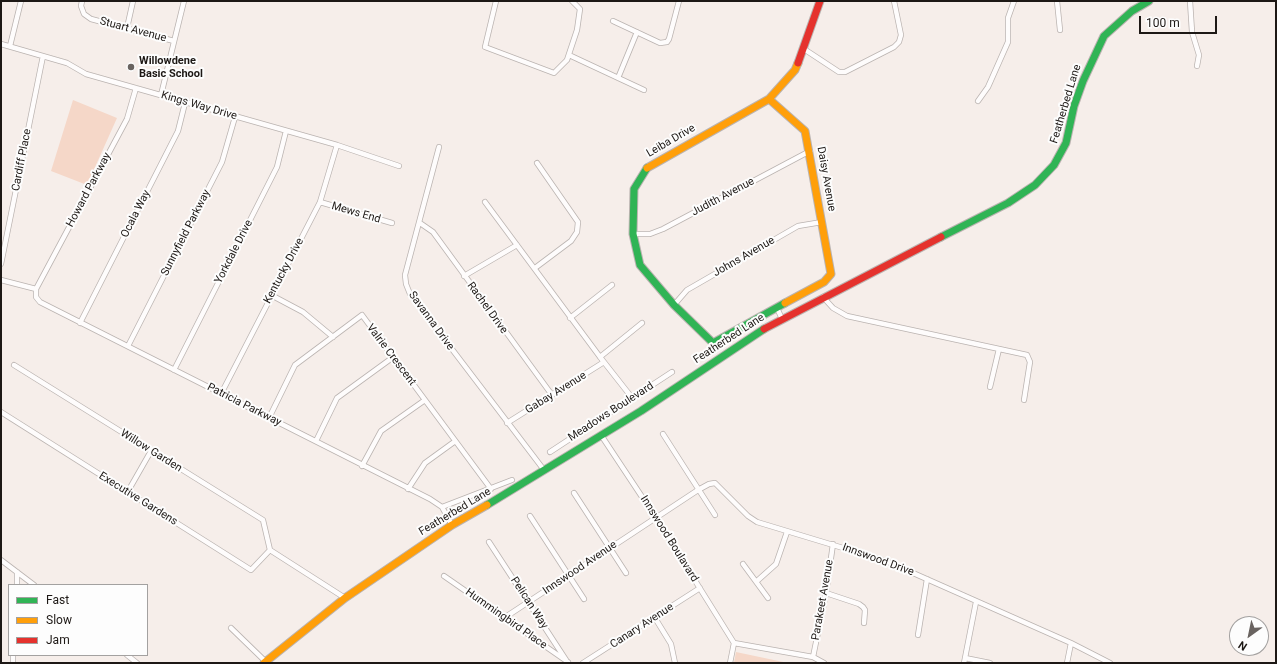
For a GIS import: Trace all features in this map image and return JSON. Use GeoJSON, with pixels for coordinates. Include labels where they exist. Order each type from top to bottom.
{"type":"FeatureCollection","features":[{"type":"Feature","properties":{"kind":"main road","name":"Leiba Drive"},"geometry":{"type":"LineString","coordinates":[[777,308],[713,343],[674,305],[640,265],[633,234],[634,189],[648,166],[769,99],[795,70],[804,49],[818,1]]}},
{"type":"Feature","properties":{"kind":"main road","name":"Featherbed Lane"},"geometry":{"type":"LineString","coordinates":[[265,662],[345,598],[452,525],[521,486],[782,319],[1008,203],[1035,185],[1054,166],[1061,155],[1066,143],[1074,106],[1083,81],[1104,36],[1110,28],[1132,11],[1149,1]]}},
{"type":"Feature","properties":{"kind":"main road","name":"Daisy Avenue"},"geometry":{"type":"LineString","coordinates":[[769,99],[805,131],[831,267],[831,274],[829,278],[777,308]]}},
{"type":"Feature","properties":{"kind":"street"},"geometry":{"type":"LineString","coordinates":[[10,46],[20,1]]}},
{"type":"Feature","properties":{"kind":"street","name":"Stuart Avenue"},"geometry":{"type":"LineString","coordinates":[[82,1],[81,6],[84,14],[91,19],[174,41]]}},
{"type":"Feature","properties":{"kind":"street"},"geometry":{"type":"LineString","coordinates":[[127,28],[133,1]]}},
{"type":"Feature","properties":{"kind":"street"},"geometry":{"type":"LineString","coordinates":[[161,95],[184,1]]}},
{"type":"Feature","properties":{"kind":"street"},"geometry":{"type":"LineString","coordinates":[[496,1],[485,47],[554,72],[567,60],[577,30],[580,9],[572,1]]}},
{"type":"Feature","properties":{"kind":"street"},"geometry":{"type":"LineString","coordinates":[[613,21],[660,43],[667,42],[679,1]]}},
{"type":"Feature","properties":{"kind":"street"},"geometry":{"type":"LineString","coordinates":[[804,49],[839,72],[845,72],[894,47],[899,42],[901,35],[894,1]]}},
{"type":"Feature","properties":{"kind":"street"},"geometry":{"type":"LineString","coordinates":[[978,101],[988,88],[1008,42],[1008,18],[1014,1]]}},
{"type":"Feature","properties":{"kind":"street"},"geometry":{"type":"LineString","coordinates":[[1057,1],[1060,30]]}},
{"type":"Feature","properties":{"kind":"street"},"geometry":{"type":"LineString","coordinates":[[1190,1],[1192,32],[1199,55],[1197,66]]}},
{"type":"Feature","properties":{"kind":"street"},"geometry":{"type":"LineString","coordinates":[[618,78],[637,32]]}},
{"type":"Feature","properties":{"kind":"street","name":"Kings Way Drive"},"geometry":{"type":"LineString","coordinates":[[1,44],[67,63],[86,74],[337,145],[399,166]]}},
{"type":"Feature","properties":{"kind":"street"},"geometry":{"type":"LineString","coordinates":[[569,55],[644,90]]}},
{"type":"Feature","properties":{"kind":"street","name":"Cardiff Place"},"geometry":{"type":"LineString","coordinates":[[1,264],[43,56]]}},
{"type":"Feature","properties":{"kind":"street","name":"Howard Parkway"},"geometry":{"type":"LineString","coordinates":[[36,289],[127,119],[136,88]]}},
{"type":"Feature","properties":{"kind":"street","name":"Ocala Way"},"geometry":{"type":"LineString","coordinates":[[80,323],[178,131],[185,103]]}},
{"type":"Feature","properties":{"kind":"street","name":"Sunnyfield Parkway"},"geometry":{"type":"LineString","coordinates":[[128,346],[222,162],[235,117]]}},
{"type":"Feature","properties":{"kind":"street","name":"Yorkdale Drive"},"geometry":{"type":"LineString","coordinates":[[174,370],[277,167],[286,131]]}},
{"type":"Feature","properties":{"kind":"street","name":"Kentucky Drive"},"geometry":{"type":"LineString","coordinates":[[221,394],[320,202],[337,145]]}},
{"type":"Feature","properties":{"kind":"street","name":"Savanna Drive"},"geometry":{"type":"LineString","coordinates":[[439,147],[405,275],[406,284],[410,294],[544,470]]}},
{"type":"Feature","properties":{"kind":"street","name":"Judith Avenue"},"geometry":{"type":"LineString","coordinates":[[633,234],[650,234],[663,229],[810,151]]}},
{"type":"Feature","properties":{"kind":"street"},"geometry":{"type":"LineString","coordinates":[[535,268],[571,241],[577,232],[578,222],[538,163]]}},
{"type":"Feature","properties":{"kind":"street","name":"Mews End"},"geometry":{"type":"LineString","coordinates":[[320,202],[392,223]]}},
{"type":"Feature","properties":{"kind":"street"},"geometry":{"type":"LineString","coordinates":[[485,202],[535,268],[570,318],[633,399]]}},
{"type":"Feature","properties":{"kind":"street","name":"Johns Avenue"},"geometry":{"type":"LineString","coordinates":[[674,305],[687,290],[798,226],[822,222]]}},
{"type":"Feature","properties":{"kind":"street","name":"Rachel Drive"},"geometry":{"type":"LineString","coordinates":[[420,223],[433,232],[552,395]]}},
{"type":"Feature","properties":{"kind":"street"},"geometry":{"type":"LineString","coordinates":[[464,276],[517,245]]}},
{"type":"Feature","properties":{"kind":"street"},"geometry":{"type":"LineString","coordinates":[[1,280],[36,289]]}},
{"type":"Feature","properties":{"kind":"street"},"geometry":{"type":"LineString","coordinates":[[570,318],[612,285]]}},
{"type":"Feature","properties":{"kind":"street","name":"Patricia Parkway"},"geometry":{"type":"LineString","coordinates":[[36,289],[36,297],[40,302],[316,441],[362,466],[430,499],[442,507],[452,525]]}},
{"type":"Feature","properties":{"kind":"street"},"geometry":{"type":"LineString","coordinates":[[271,295],[303,312],[332,337]]}},
{"type":"Feature","properties":{"kind":"street"},"geometry":{"type":"LineString","coordinates":[[823,297],[833,308],[847,316],[1027,356],[1030,359],[1024,400]]}},
{"type":"Feature","properties":{"kind":"street"},"geometry":{"type":"LineString","coordinates":[[777,308],[782,319]]}},
{"type":"Feature","properties":{"kind":"street","name":"Valrie Crescent"},"geometry":{"type":"LineString","coordinates":[[269,418],[296,365],[362,315],[454,442],[491,489]]}},
{"type":"Feature","properties":{"kind":"street"},"geometry":{"type":"LineString","coordinates":[[600,357],[642,323]]}},
{"type":"Feature","properties":{"kind":"street"},"geometry":{"type":"LineString","coordinates":[[990,388],[999,349]]}},
{"type":"Feature","properties":{"kind":"street"},"geometry":{"type":"LineString","coordinates":[[316,441],[337,398],[392,358]]}},
{"type":"Feature","properties":{"kind":"street","name":"Gabay Avenue"},"geometry":{"type":"LineString","coordinates":[[507,423],[604,362]]}},
{"type":"Feature","properties":{"kind":"street","name":"Willow Garden"},"geometry":{"type":"LineString","coordinates":[[14,365],[264,520],[270,550]]}},
{"type":"Feature","properties":{"kind":"street","name":"Meadows Boulevard"},"geometry":{"type":"LineString","coordinates":[[550,452],[672,372]]}},
{"type":"Feature","properties":{"kind":"street"},"geometry":{"type":"LineString","coordinates":[[362,466],[381,431],[425,400]]}},
{"type":"Feature","properties":{"kind":"street","name":"Executive Gardens"},"geometry":{"type":"LineString","coordinates":[[1,412],[251,570],[270,550]]}},
{"type":"Feature","properties":{"kind":"street"},"geometry":{"type":"LineString","coordinates":[[663,434],[715,515]]}},
{"type":"Feature","properties":{"kind":"street","name":"Innswood Boulavard"},"geometry":{"type":"LineString","coordinates":[[601,436],[656,518],[734,643]]}},
{"type":"Feature","properties":{"kind":"street"},"geometry":{"type":"LineString","coordinates":[[408,489],[425,463],[454,442]]}},
{"type":"Feature","properties":{"kind":"street"},"geometry":{"type":"LineString","coordinates":[[127,493],[151,451]]}},
{"type":"Feature","properties":{"kind":"street"},"geometry":{"type":"LineString","coordinates":[[442,507],[512,480]]}},
{"type":"Feature","properties":{"kind":"street","name":"Innswood Drive"},"geometry":{"type":"LineString","coordinates":[[656,518],[698,490],[709,484],[715,483],[748,516],[757,522],[886,561],[1071,643],[1110,663]]}},
{"type":"Feature","properties":{"kind":"street"},"geometry":{"type":"LineString","coordinates":[[574,493],[626,573]]}},
{"type":"Feature","properties":{"kind":"street"},"geometry":{"type":"LineString","coordinates":[[530,516],[584,599]]}},
{"type":"Feature","properties":{"kind":"street","name":"Innswood Avenue"},"geometry":{"type":"LineString","coordinates":[[504,618],[569,576],[609,547],[656,518]]}},
{"type":"Feature","properties":{"kind":"street"},"geometry":{"type":"LineString","coordinates":[[757,581],[776,564],[787,532]]}},
{"type":"Feature","properties":{"kind":"street","name":"Pelican Way"},"geometry":{"type":"LineString","coordinates":[[489,542],[568,663]]}},
{"type":"Feature","properties":{"kind":"street","name":"Parakeet Avenue"},"geometry":{"type":"LineString","coordinates":[[813,657],[826,593],[833,544]]}},
{"type":"Feature","properties":{"kind":"street"},"geometry":{"type":"LineString","coordinates":[[270,550],[345,598]]}},
{"type":"Feature","properties":{"kind":"street"},"geometry":{"type":"LineString","coordinates":[[1,560],[33,584]]}},
{"type":"Feature","properties":{"kind":"street"},"geometry":{"type":"LineString","coordinates":[[743,564],[757,581],[768,598]]}},
{"type":"Feature","properties":{"kind":"street"},"geometry":{"type":"LineString","coordinates":[[17,572],[17,584]]}},
{"type":"Feature","properties":{"kind":"street","name":"Hummingbird Place"},"geometry":{"type":"LineString","coordinates":[[444,576],[568,663]]}},
{"type":"Feature","properties":{"kind":"street"},"geometry":{"type":"LineString","coordinates":[[918,635],[927,579]]}},
{"type":"Feature","properties":{"kind":"street","name":"Canary Avenue"},"geometry":{"type":"LineString","coordinates":[[583,663],[700,588]]}},
{"type":"Feature","properties":{"kind":"street"},"geometry":{"type":"LineString","coordinates":[[826,593],[863,607],[865,610],[864,623]]}},
{"type":"Feature","properties":{"kind":"street"},"geometry":{"type":"LineString","coordinates":[[976,602],[965,660],[990,663]]}},
{"type":"Feature","properties":{"kind":"street"},"geometry":{"type":"LineString","coordinates":[[655,618],[671,644],[675,663]]}},
{"type":"Feature","properties":{"kind":"street"},"geometry":{"type":"LineString","coordinates":[[231,628],[265,662]]}},
{"type":"Feature","properties":{"kind":"street"},"geometry":{"type":"LineString","coordinates":[[730,663],[734,643],[813,657],[824,663]]}},
{"type":"Feature","properties":{"kind":"street"},"geometry":{"type":"LineString","coordinates":[[1067,663],[1071,643]]}},
{"type":"Feature","properties":{"kind":"street"},"geometry":{"type":"LineString","coordinates":[[127,656],[137,663]]}},
{"type":"Feature","properties":{"kind":"shaded area"},"geometry":{"type":"Polygon","coordinates":[[[73,100],[117,118],[87,185],[51,171],[73,100]]]}},
{"type":"Feature","properties":{"kind":"shaded area"},"geometry":{"type":"Polygon","coordinates":[[[736,652],[788,663],[734,663],[736,652]]]}},
{"type":"Feature","properties":{"kind":"traffic: fast"},"geometry":{"type":"LineString","coordinates":[[941,237],[1008,203],[1035,185],[1054,165],[1066,143],[1074,106],[1083,81],[1104,36],[1132,11],[1149,1]]}},
{"type":"Feature","properties":{"kind":"traffic: fast"},"geometry":{"type":"LineString","coordinates":[[647,168],[634,189],[633,234],[640,265],[674,305],[713,343],[785,303]]}},
{"type":"Feature","properties":{"kind":"traffic: fast"},"geometry":{"type":"LineString","coordinates":[[487,505],[641,411],[764,329]]}},
{"type":"Feature","properties":{"kind":"traffic: slow"},"geometry":{"type":"LineString","coordinates":[[647,168],[769,99],[795,70],[798,63]]}},
{"type":"Feature","properties":{"kind":"traffic: slow"},"geometry":{"type":"LineString","coordinates":[[769,99],[805,131],[831,274],[824,282],[785,303]]}},
{"type":"Feature","properties":{"kind":"traffic: slow"},"geometry":{"type":"LineString","coordinates":[[264,663],[345,598],[452,525],[487,505]]}},
{"type":"Feature","properties":{"kind":"traffic: jam"},"geometry":{"type":"LineString","coordinates":[[798,63],[820,1]]}},
{"type":"Feature","properties":{"kind":"traffic: jam"},"geometry":{"type":"LineString","coordinates":[[764,329],[941,237]]}},
{"type":"Feature","properties":{"kind":"place","name":"Willowdene Basic School"},"geometry":{"type":"Point","coordinates":[131,67]}}]}
